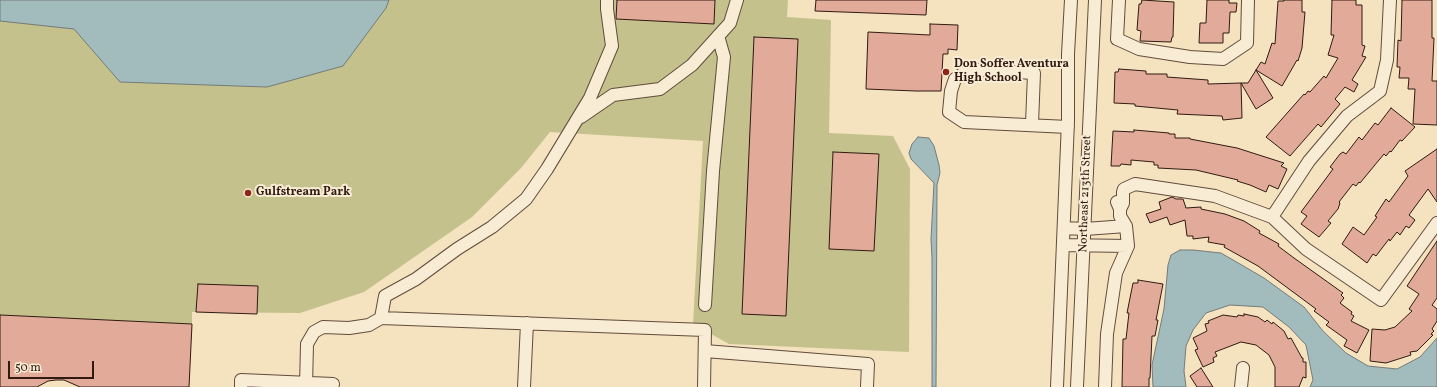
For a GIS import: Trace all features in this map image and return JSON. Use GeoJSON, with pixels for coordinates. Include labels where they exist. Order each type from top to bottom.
{"type":"FeatureCollection","features":[{"type":"Feature","properties":{"kind":"street"},"geometry":{"type":"LineString","coordinates":[[381,318],[385,296],[416,279],[457,249],[492,227],[526,199],[550,165],[578,120],[590,98],[612,46],[607,0]]}},
{"type":"Feature","properties":{"kind":"street"},"geometry":{"type":"LineString","coordinates":[[578,120],[614,95],[660,89],[692,64],[730,23],[737,0]]}},
{"type":"Feature","properties":{"kind":"street","name":"Northeast 213th Street"},"geometry":{"type":"LineString","coordinates":[[1057,387],[1068,127],[1068,54],[1071,0]]}},
{"type":"Feature","properties":{"kind":"street","name":"Northeast 213th Street"},"geometry":{"type":"LineString","coordinates":[[1077,387],[1095,0]]}},
{"type":"Feature","properties":{"kind":"street"},"geometry":{"type":"LineString","coordinates":[[1119,0],[1117,39],[1139,49],[1223,59],[1247,44],[1248,0]]}},
{"type":"Feature","properties":{"kind":"street"},"geometry":{"type":"LineString","coordinates":[[1272,217],[1309,161],[1347,116],[1380,91],[1387,60],[1390,0]]}},
{"type":"Feature","properties":{"kind":"street"},"geometry":{"type":"LineString","coordinates":[[705,305],[713,171],[724,57],[718,36]]}},
{"type":"Feature","properties":{"kind":"street"},"geometry":{"type":"LineString","coordinates":[[1032,124],[1034,73],[978,70],[964,73],[955,79],[951,91],[949,112],[964,122],[1032,124],[1068,127]]}},
{"type":"Feature","properties":{"kind":"street"},"geometry":{"type":"LineString","coordinates":[[1105,387],[1107,334],[1116,273],[1128,246],[1126,226],[1120,216],[1120,209],[1117,203],[1118,195],[1135,184],[1215,196],[1272,217],[1306,249],[1381,300],[1437,223]]}},
{"type":"Feature","properties":{"kind":"street"},"geometry":{"type":"LineString","coordinates":[[1064,228],[1085,229],[1126,226]]}},
{"type":"Feature","properties":{"kind":"street"},"geometry":{"type":"LineString","coordinates":[[1063,244],[1128,246]]}},
{"type":"Feature","properties":{"kind":"street"},"geometry":{"type":"LineString","coordinates":[[306,385],[307,344],[314,332],[323,327],[348,328],[369,325],[381,318],[705,330],[704,387]]}},
{"type":"Feature","properties":{"kind":"street"},"geometry":{"type":"LineString","coordinates":[[524,387],[528,323]]}},
{"type":"Feature","properties":{"kind":"street"},"geometry":{"type":"LineString","coordinates":[[705,351],[868,364],[867,387]]}},
{"type":"Feature","properties":{"kind":"street"},"geometry":{"type":"LineString","coordinates":[[1241,387],[1243,368]]}},
{"type":"Feature","properties":{"kind":"street"},"geometry":{"type":"LineString","coordinates":[[241,387],[241,380],[306,385],[332,384],[332,387]]}},
{"type":"Feature","properties":{"kind":"shaded area","name":"Gulfstream Park"},"geometry":{"type":"Polygon","coordinates":[[[0,0],[788,0],[787,17],[831,20],[829,133],[893,136],[910,169],[909,352],[729,344],[693,324],[703,141],[550,132],[521,168],[472,217],[364,292],[300,313],[192,312],[192,324],[0,315],[0,0]]]}},
{"type":"Feature","properties":{"kind":"water"},"geometry":{"type":"Polygon","coordinates":[[[0,0],[389,0],[386,8],[343,66],[267,87],[120,82],[74,29],[0,21],[0,0]]]}},
{"type":"Feature","properties":{"kind":"water"},"geometry":{"type":"Polygon","coordinates":[[[918,137],[929,138],[934,146],[940,173],[937,185],[936,387],[932,387],[931,239],[934,183],[911,159],[909,153],[912,144],[918,137]]]}},
{"type":"Feature","properties":{"kind":"water"},"geometry":{"type":"Polygon","coordinates":[[[1180,250],[1221,253],[1264,278],[1304,307],[1323,331],[1346,353],[1368,366],[1397,369],[1420,357],[1437,338],[1437,387],[1310,387],[1313,380],[1306,345],[1289,327],[1263,307],[1230,305],[1206,313],[1193,330],[1186,346],[1184,371],[1186,387],[1153,387],[1152,365],[1164,309],[1168,265],[1171,255],[1180,250]]]}},
{"type":"Feature","properties":{"kind":"building"},"geometry":{"type":"Polygon","coordinates":[[[617,0],[715,0],[714,24],[616,19],[617,0]]]}},
{"type":"Feature","properties":{"kind":"building"},"geometry":{"type":"Polygon","coordinates":[[[816,0],[927,0],[926,15],[815,11],[816,0]]]}},
{"type":"Feature","properties":{"kind":"building"},"geometry":{"type":"Polygon","coordinates":[[[1142,0],[1174,2],[1173,37],[1171,42],[1140,41],[1141,31],[1137,30],[1139,4],[1141,4],[1142,0]]]}},
{"type":"Feature","properties":{"kind":"building"},"geometry":{"type":"Polygon","coordinates":[[[1207,0],[1229,0],[1229,3],[1237,3],[1236,12],[1230,12],[1229,33],[1223,33],[1223,43],[1199,43],[1200,23],[1206,23],[1207,0]]]}},
{"type":"Feature","properties":{"kind":"building"},"geometry":{"type":"Polygon","coordinates":[[[1302,0],[1302,12],[1305,12],[1302,48],[1298,61],[1297,60],[1282,86],[1256,70],[1261,62],[1265,64],[1272,43],[1275,44],[1278,1],[1302,0]]]}},
{"type":"Feature","properties":{"kind":"building"},"geometry":{"type":"Polygon","coordinates":[[[1332,0],[1356,0],[1356,5],[1362,5],[1362,45],[1365,46],[1362,56],[1366,57],[1352,80],[1358,84],[1354,92],[1345,87],[1335,99],[1340,104],[1321,127],[1318,124],[1290,156],[1266,137],[1304,94],[1305,95],[1308,91],[1310,92],[1324,76],[1326,78],[1338,58],[1328,55],[1334,35],[1331,35],[1332,0]]]}},
{"type":"Feature","properties":{"kind":"building"},"geometry":{"type":"Polygon","coordinates":[[[1402,0],[1432,0],[1432,38],[1434,38],[1432,81],[1437,81],[1437,125],[1413,124],[1415,89],[1408,89],[1409,78],[1399,78],[1400,67],[1397,67],[1398,40],[1401,41],[1402,0]]]}},
{"type":"Feature","properties":{"kind":"building"},"geometry":{"type":"Polygon","coordinates":[[[930,24],[958,25],[957,50],[948,49],[948,54],[943,54],[941,91],[866,89],[868,32],[930,35],[930,24]]]}},
{"type":"Feature","properties":{"kind":"building"},"geometry":{"type":"Polygon","coordinates":[[[754,37],[798,39],[786,316],[742,314],[754,37]]]}},
{"type":"Feature","properties":{"kind":"building"},"geometry":{"type":"Polygon","coordinates":[[[1119,69],[1146,71],[1146,74],[1167,74],[1167,77],[1208,80],[1208,84],[1241,83],[1242,118],[1223,120],[1222,116],[1177,114],[1178,110],[1135,106],[1135,104],[1114,103],[1115,72],[1118,72],[1119,69]]]}},
{"type":"Feature","properties":{"kind":"building"},"geometry":{"type":"Polygon","coordinates":[[[1256,70],[1273,98],[1256,109],[1241,83],[1248,83],[1256,70]]]}},
{"type":"Feature","properties":{"kind":"building"},"geometry":{"type":"Polygon","coordinates":[[[1391,108],[1415,127],[1402,141],[1400,140],[1391,152],[1390,151],[1386,156],[1384,154],[1360,183],[1359,182],[1356,186],[1353,184],[1339,202],[1338,209],[1328,221],[1331,223],[1319,237],[1301,224],[1307,216],[1301,212],[1333,169],[1330,167],[1340,154],[1343,152],[1346,154],[1359,137],[1362,140],[1375,123],[1378,125],[1391,108]]]}},
{"type":"Feature","properties":{"kind":"building"},"geometry":{"type":"Polygon","coordinates":[[[1134,130],[1175,134],[1175,138],[1190,138],[1237,148],[1284,163],[1281,166],[1287,169],[1278,189],[1269,185],[1266,192],[1237,181],[1238,180],[1196,170],[1158,168],[1158,165],[1154,165],[1154,162],[1131,160],[1131,165],[1121,164],[1120,166],[1111,166],[1113,131],[1134,132],[1134,130]]]}},
{"type":"Feature","properties":{"kind":"building"},"geometry":{"type":"Polygon","coordinates":[[[1437,149],[1437,202],[1428,189],[1409,215],[1415,220],[1409,228],[1406,226],[1400,235],[1397,232],[1390,241],[1389,239],[1376,256],[1373,254],[1367,263],[1342,244],[1353,227],[1364,235],[1377,217],[1375,216],[1386,199],[1389,202],[1408,176],[1405,171],[1437,149]]]}},
{"type":"Feature","properties":{"kind":"building"},"geometry":{"type":"Polygon","coordinates":[[[833,152],[879,154],[874,251],[829,249],[833,152]]]}},
{"type":"Feature","properties":{"kind":"building"},"geometry":{"type":"Polygon","coordinates":[[[1172,197],[1176,199],[1183,199],[1186,208],[1201,207],[1201,209],[1225,214],[1244,221],[1260,231],[1259,233],[1279,244],[1278,246],[1343,293],[1341,295],[1344,298],[1340,303],[1352,312],[1351,314],[1354,316],[1351,321],[1369,330],[1357,353],[1344,346],[1347,340],[1326,325],[1329,322],[1314,311],[1316,309],[1258,266],[1224,247],[1225,245],[1208,242],[1209,237],[1193,239],[1193,236],[1187,236],[1185,220],[1170,225],[1167,217],[1150,223],[1146,214],[1161,209],[1159,202],[1172,197]]]}},
{"type":"Feature","properties":{"kind":"building"},"geometry":{"type":"Polygon","coordinates":[[[1437,241],[1437,298],[1432,305],[1437,309],[1437,321],[1432,329],[1434,331],[1431,334],[1433,335],[1417,351],[1410,352],[1411,355],[1386,363],[1370,361],[1372,329],[1385,330],[1395,327],[1412,311],[1409,309],[1419,294],[1407,286],[1437,241]]]}},
{"type":"Feature","properties":{"kind":"building"},"geometry":{"type":"Polygon","coordinates":[[[1138,280],[1163,284],[1156,320],[1158,320],[1155,336],[1152,336],[1149,387],[1122,387],[1123,339],[1126,339],[1129,313],[1127,313],[1133,283],[1138,283],[1138,280]]]}},
{"type":"Feature","properties":{"kind":"building"},"geometry":{"type":"Polygon","coordinates":[[[198,284],[258,286],[257,314],[196,312],[198,284]]]}},
{"type":"Feature","properties":{"kind":"building"},"geometry":{"type":"Polygon","coordinates":[[[1244,314],[1258,317],[1265,322],[1267,320],[1272,324],[1273,322],[1284,331],[1288,339],[1291,338],[1303,358],[1303,362],[1306,362],[1306,378],[1303,377],[1299,387],[1275,387],[1275,367],[1269,355],[1256,345],[1241,342],[1215,352],[1217,356],[1213,358],[1214,362],[1203,367],[1195,350],[1198,349],[1193,338],[1207,331],[1205,324],[1209,323],[1208,321],[1223,315],[1237,317],[1238,315],[1244,316],[1244,314]]]}},
{"type":"Feature","properties":{"kind":"building"},"geometry":{"type":"Polygon","coordinates":[[[0,315],[192,324],[189,387],[80,387],[64,380],[56,380],[48,381],[37,387],[0,387],[0,315]]]}},
{"type":"Feature","properties":{"kind":"building"},"geometry":{"type":"Polygon","coordinates":[[[1201,368],[1213,387],[1197,387],[1190,376],[1201,368]]]}},
{"type":"Feature","properties":{"kind":"place","name":"Don Soffer Aventura High School"},"geometry":{"type":"Point","coordinates":[946,72]}},
{"type":"Feature","properties":{"kind":"place","name":"Gulfstream Park"},"geometry":{"type":"Point","coordinates":[248,193]}}]}
